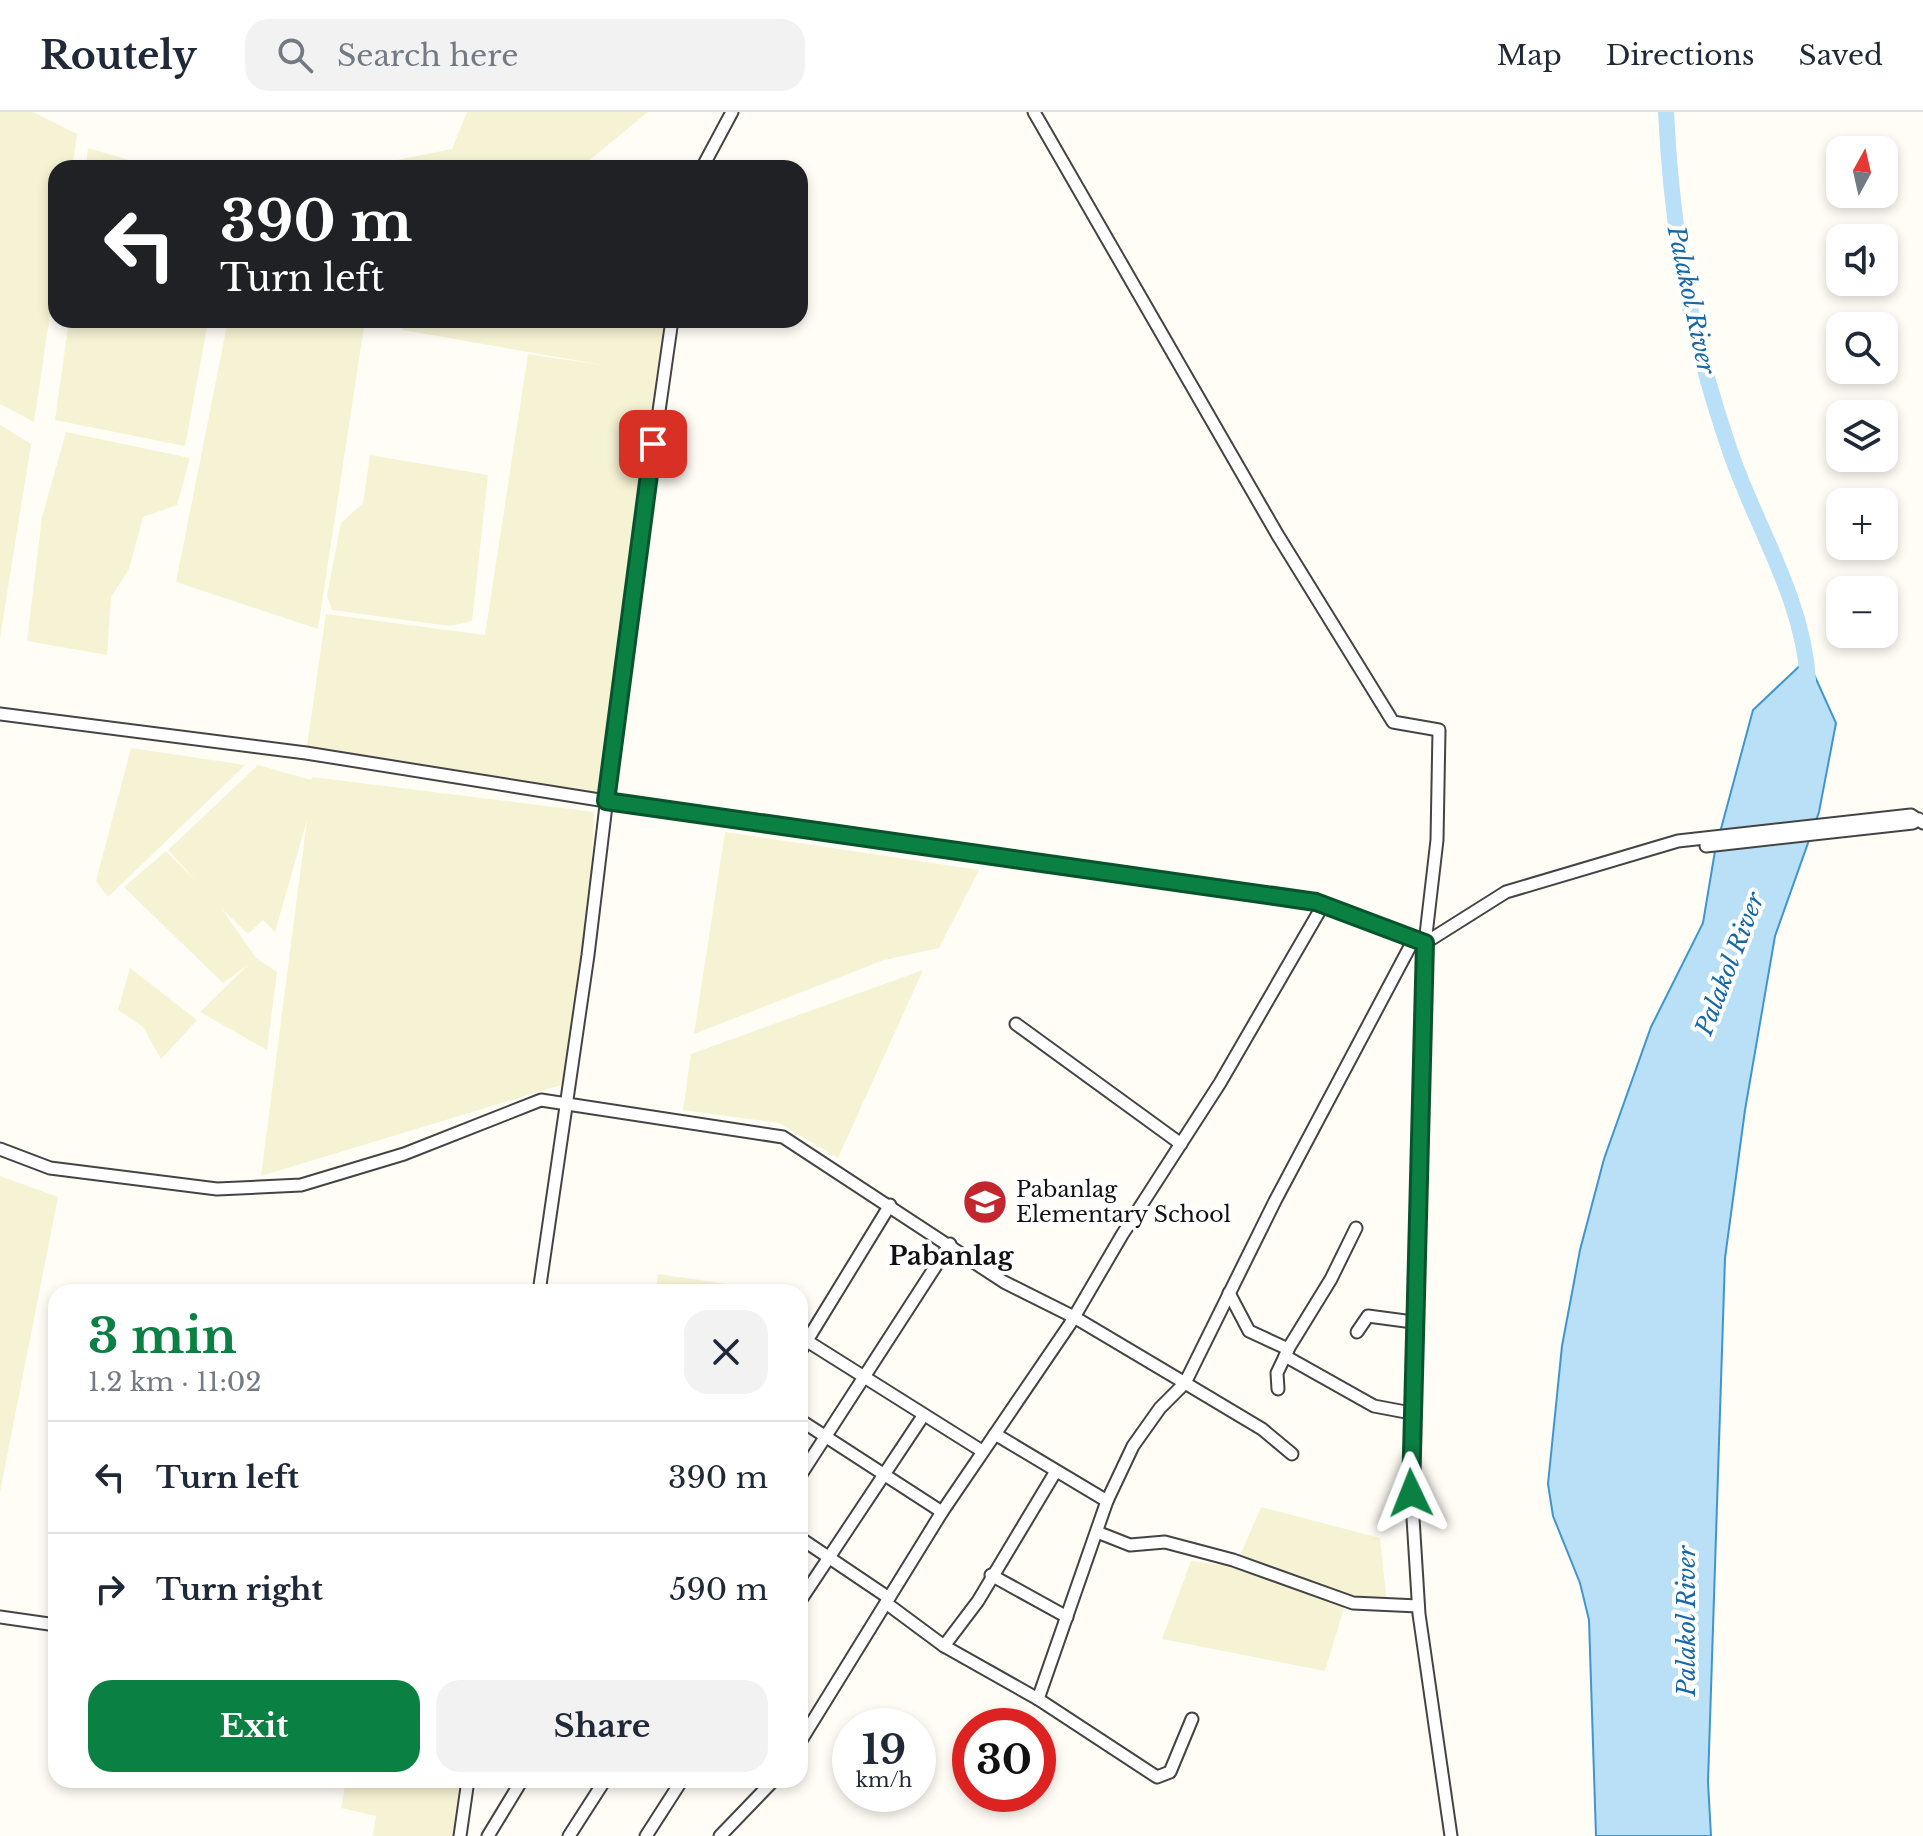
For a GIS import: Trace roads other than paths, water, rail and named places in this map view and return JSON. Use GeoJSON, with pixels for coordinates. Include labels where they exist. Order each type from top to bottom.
{"type":"FeatureCollection","features":[{"type":"Feature","properties":{"kind":"street"},"geometry":{"type":"LineString","coordinates":[[706,160],[732,112]]}},
{"type":"Feature","properties":{"kind":"street"},"geometry":{"type":"LineString","coordinates":[[1034,112],[1277,534],[1393,722],[1439,730],[1437,840],[1419,941],[1410,1470],[1418,1606],[1451,1836]]}},
{"type":"Feature","properties":{"kind":"street"},"geometry":{"type":"LineString","coordinates":[[540,1284],[671,328]]}},
{"type":"Feature","properties":{"kind":"street"},"geometry":{"type":"LineString","coordinates":[[0,714],[306,753],[606,801],[1323,905],[1419,941]]}},
{"type":"Feature","properties":{"kind":"street"},"geometry":{"type":"LineString","coordinates":[[1038,1699],[1107,1501],[1133,1446],[1160,1408],[1185,1383],[1229,1293],[1419,941],[1506,892],[1661,848],[1917,820]]}},
{"type":"Feature","properties":{"kind":"street"},"geometry":{"type":"LineString","coordinates":[[808,1723],[942,1512],[1074,1317],[1323,905]]}},
{"type":"Feature","properties":{"kind":"street"},"geometry":{"type":"LineString","coordinates":[[1016,1024],[1181,1144]]}},
{"type":"Feature","properties":{"kind":"street"},"geometry":{"type":"LineString","coordinates":[[0,1149],[50,1168],[217,1189],[301,1185],[404,1154],[541,1100],[783,1137],[1004,1282],[1074,1317],[1185,1383],[1262,1429],[1292,1454]]}},
{"type":"Feature","properties":{"kind":"street"},"geometry":{"type":"LineString","coordinates":[[808,1339],[890,1205]]}},
{"type":"Feature","properties":{"kind":"street"},"geometry":{"type":"LineString","coordinates":[[1278,1389],[1277,1373],[1287,1352],[1331,1279],[1356,1228]]}},
{"type":"Feature","properties":{"kind":"street"},"geometry":{"type":"LineString","coordinates":[[808,1464],[950,1244]]}},
{"type":"Feature","properties":{"kind":"street"},"geometry":{"type":"LineString","coordinates":[[1229,1293],[1249,1331],[1374,1406],[1411,1413]]}},
{"type":"Feature","properties":{"kind":"street"},"geometry":{"type":"LineString","coordinates":[[1357,1332],[1368,1316],[1413,1322]]}},
{"type":"Feature","properties":{"kind":"street"},"geometry":{"type":"LineString","coordinates":[[808,1342],[982,1451]]}},
{"type":"Feature","properties":{"kind":"street"},"geometry":{"type":"LineString","coordinates":[[808,1589],[923,1416]]}},
{"type":"Feature","properties":{"kind":"street"},"geometry":{"type":"LineString","coordinates":[[808,1425],[942,1512]]}},
{"type":"Feature","properties":{"kind":"street"},"geometry":{"type":"LineString","coordinates":[[995,1434],[1107,1501]]}},
{"type":"Feature","properties":{"kind":"street"},"geometry":{"type":"LineString","coordinates":[[944,1646],[978,1601],[1056,1471]]}},
{"type":"Feature","properties":{"kind":"street"},"geometry":{"type":"LineString","coordinates":[[1097,1532],[1130,1545],[1165,1542],[1233,1560],[1353,1603],[1418,1606]]}},
{"type":"Feature","properties":{"kind":"street"},"geometry":{"type":"LineString","coordinates":[[808,1544],[944,1646],[1038,1699],[1157,1777],[1170,1772],[1192,1719]]}},
{"type":"Feature","properties":{"kind":"street"},"geometry":{"type":"LineString","coordinates":[[991,1575],[1067,1617]]}},
{"type":"Feature","properties":{"kind":"street"},"geometry":{"type":"LineString","coordinates":[[0,1617],[48,1624]]}},
{"type":"Feature","properties":{"kind":"street"},"geometry":{"type":"LineString","coordinates":[[460,1836],[467,1788]]}},
{"type":"Feature","properties":{"kind":"street"},"geometry":{"type":"LineString","coordinates":[[488,1836],[517,1788]]}},
{"type":"Feature","properties":{"kind":"street"},"geometry":{"type":"LineString","coordinates":[[569,1836],[600,1788]]}},
{"type":"Feature","properties":{"kind":"street"},"geometry":{"type":"LineString","coordinates":[[646,1836],[677,1788]]}},
{"type":"Feature","properties":{"kind":"street"},"geometry":{"type":"LineString","coordinates":[[720,1836],[766,1788]]}},
{"type":"Feature","properties":{"kind":"water"},"geometry":{"type":"Polygon","coordinates":[[[1807,659],[1836,723],[1819,812],[1775,936],[1745,1110],[1725,1258],[1708,1782],[1711,1836],[1596,1836],[1589,1620],[1580,1583],[1553,1516],[1548,1484],[1562,1346],[1580,1250],[1604,1159],[1651,1027],[1703,923],[1715,851],[1753,710],[1807,659]]]}},
{"type":"Feature","properties":{"kind":"waterway","name":"Palakol River"},"geometry":{"type":"LineString","coordinates":[[1666,112],[1678,242],[1704,366],[1730,451],[1788,592],[1804,650],[1808,680]]}},
{"type":"Feature","properties":{"kind":"place","name":"Pabanlag Elementary School"},"geometry":{"type":"Point","coordinates":[985,1202]}},
{"type":"Feature","properties":{"kind":"district","name":"Pabanlag"},"geometry":{"type":"Point","coordinates":[951,1256]}}]}
